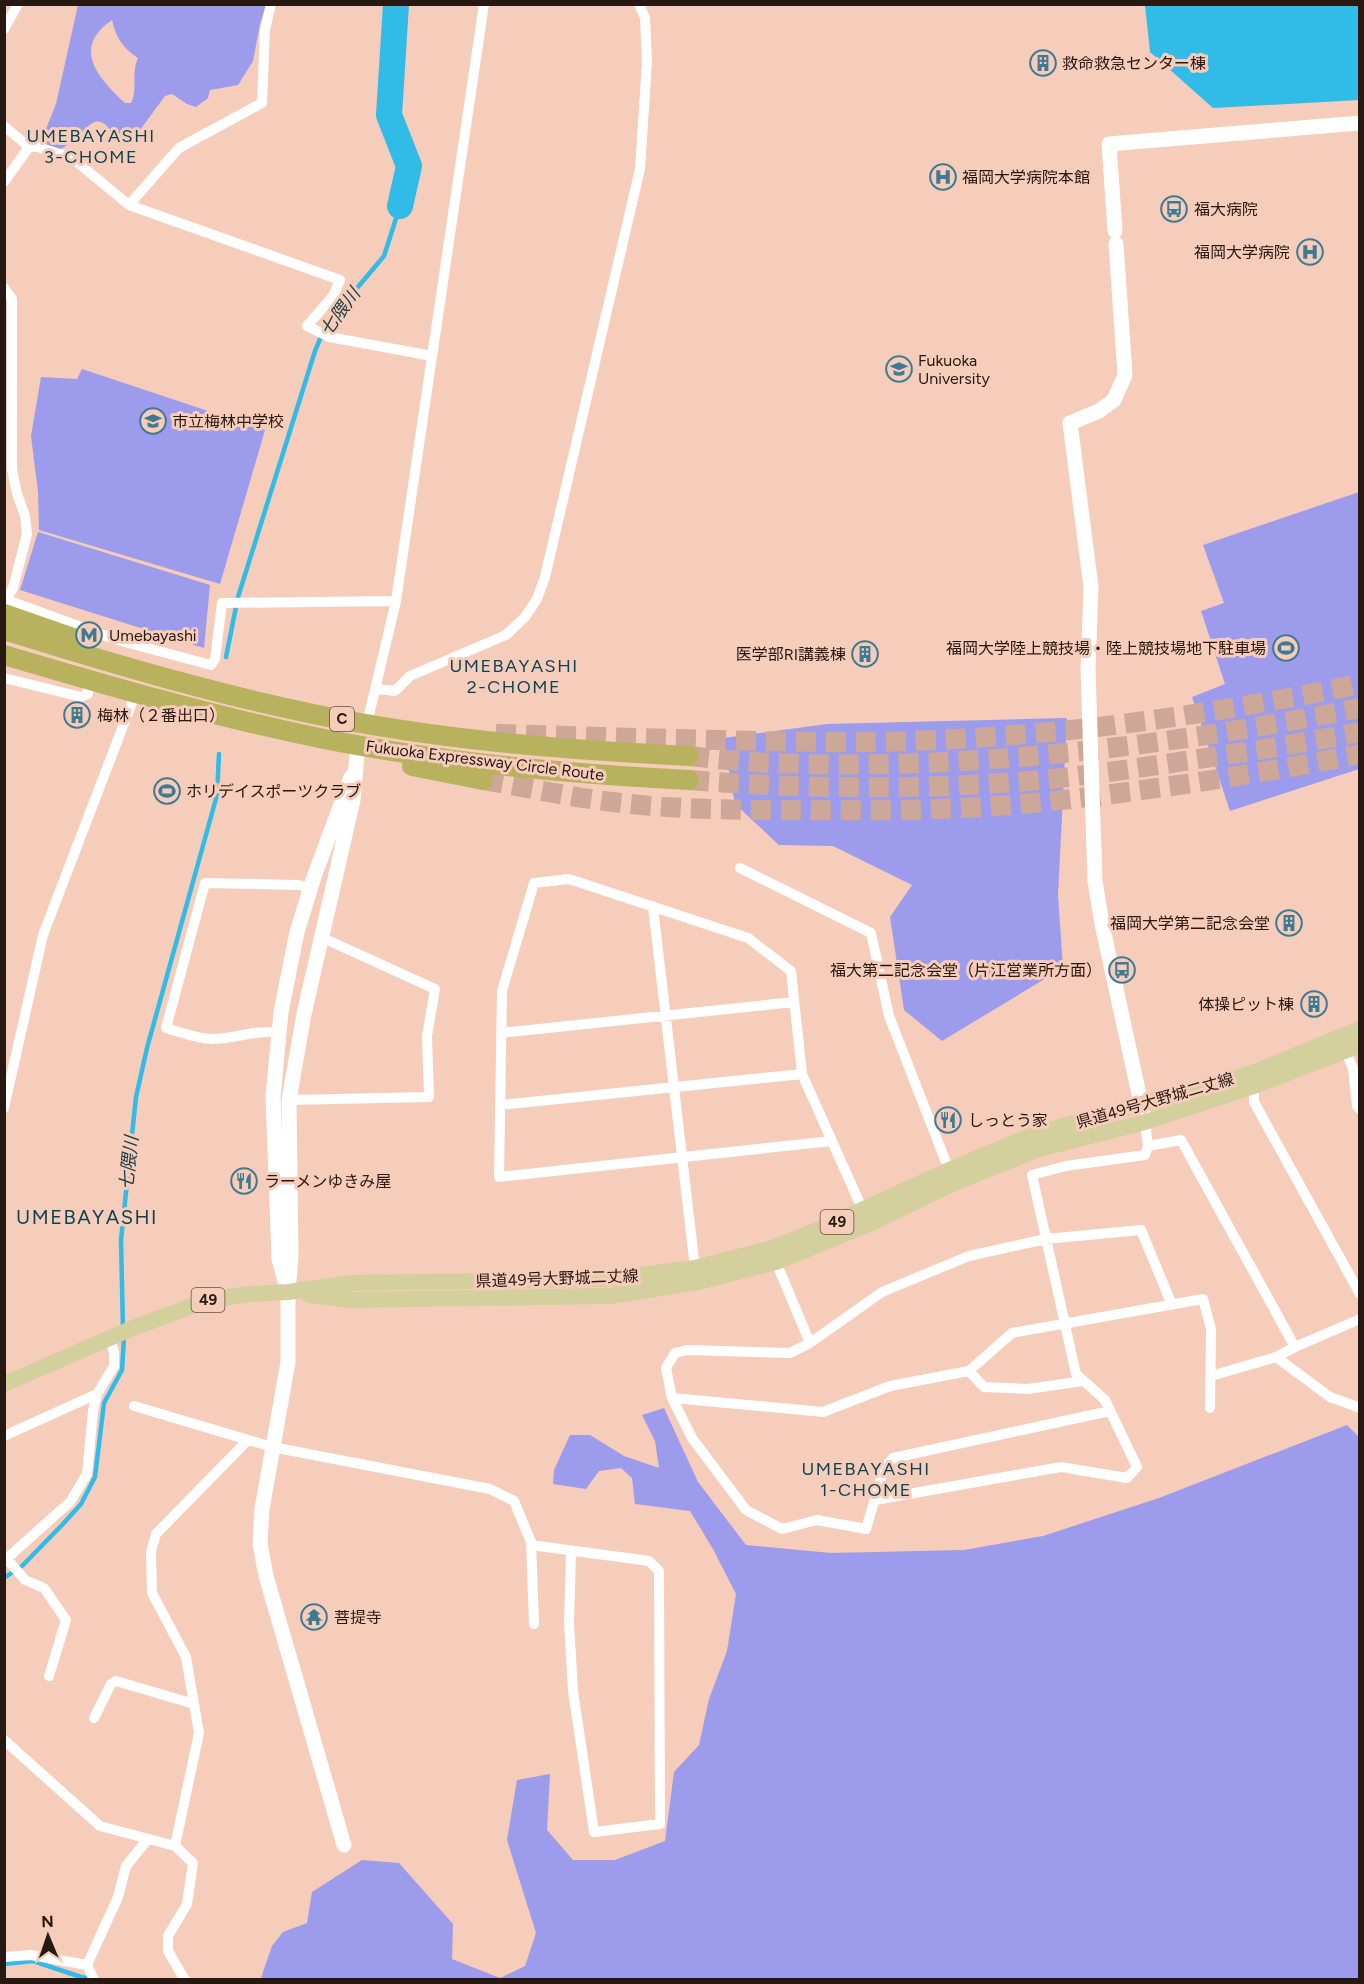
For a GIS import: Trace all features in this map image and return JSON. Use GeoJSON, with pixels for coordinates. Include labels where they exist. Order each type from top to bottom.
{"type":"FeatureCollection","features":[{"type":"Feature","properties":{"kind":"highway"},"geometry":{"type":"LineString","coordinates":[[5,604],[72,638],[333,718]]}},
{"type":"Feature","properties":{"kind":"highway"},"geometry":{"type":"LineString","coordinates":[[4,622],[290,705],[496,734]]}},
{"type":"Feature","properties":{"kind":"highway","name":"Fukuoka Expressway Circle Route"},"geometry":{"type":"LineString","coordinates":[[4,630],[160,678],[333,718],[534,747],[689,756]]}},
{"type":"Feature","properties":{"kind":"highway","name":"Fukuoka Expressway Circle Route"},"geometry":{"type":"LineString","coordinates":[[4,655],[156,699],[330,740],[531,769],[689,780]]}},
{"type":"Feature","properties":{"kind":"highway"},"geometry":{"type":"LineString","coordinates":[[4,661],[133,700],[357,755],[483,780]]}},
{"type":"Feature","properties":{"kind":"main road","name":"県道49号大野城二丈線"},"geometry":{"type":"LineString","coordinates":[[288,1292],[350,1300],[610,1296],[698,1282],[776,1262],[866,1217],[949,1170],[1032,1135],[1252,1073],[1359,1029]]}},
{"type":"Feature","properties":{"kind":"main road","name":"県道49号大野城二丈線"},"geometry":{"type":"LineString","coordinates":[[4,1384],[113,1336],[208,1300],[351,1283],[608,1279],[695,1268],[773,1248],[866,1217],[1039,1149],[1145,1122],[1254,1086],[1353,1048]]}},
{"type":"Feature","properties":{"kind":"street"},"geometry":{"type":"LineString","coordinates":[[4,29],[18,4]]}},
{"type":"Feature","properties":{"kind":"street"},"geometry":{"type":"LineString","coordinates":[[129,205],[179,148],[262,104],[266,30],[270,4]]}},
{"type":"Feature","properties":{"kind":"street"},"geometry":{"type":"LineString","coordinates":[[288,1292],[279,1259],[273,1097],[288,973],[311,888],[377,689],[396,601],[484,4]]}},
{"type":"Feature","properties":{"kind":"street"},"geometry":{"type":"LineString","coordinates":[[377,689],[395,691],[410,676],[506,634],[525,617],[537,599],[545,577],[640,169],[647,62],[645,18],[639,4]]}},
{"type":"Feature","properties":{"kind":"street"},"geometry":{"type":"LineString","coordinates":[[875,1500],[1061,1467],[1127,1478],[1137,1467],[1105,1400],[1076,1374],[1032,1175],[1066,1166],[1145,1155],[1148,1146],[1142,1104],[1102,924],[1095,881],[1088,669],[1091,587],[1070,423],[1099,411],[1114,400],[1125,375],[1109,144],[1359,123]]}},
{"type":"Feature","properties":{"kind":"street"},"geometry":{"type":"LineString","coordinates":[[4,126],[29,147],[38,147],[72,158],[129,205],[340,280],[333,296],[307,326],[329,337],[432,356]]}},
{"type":"Feature","properties":{"kind":"street"},"geometry":{"type":"LineString","coordinates":[[4,182],[29,147]]}},
{"type":"Feature","properties":{"kind":"street"},"geometry":{"type":"LineString","coordinates":[[4,288],[12,299],[12,469],[25,516],[27,534],[13,588],[5,604],[117,640],[211,665],[215,659],[222,603],[396,601]]}},
{"type":"Feature","properties":{"kind":"street"},"geometry":{"type":"LineString","coordinates":[[4,678],[81,697],[88,694],[88,687]]}},
{"type":"Feature","properties":{"kind":"street"},"geometry":{"type":"LineString","coordinates":[[4,1108],[43,935],[133,700]]}},
{"type":"Feature","properties":{"kind":"street"},"geometry":{"type":"LineString","coordinates":[[344,1845],[266,1576],[260,1544],[262,1509],[288,1362],[288,1292],[291,1257],[289,1100],[304,1014],[353,800],[357,755]]}},
{"type":"Feature","properties":{"kind":"street"},"geometry":{"type":"LineString","coordinates":[[740,868],[871,933],[888,1017],[949,1170]]}},
{"type":"Feature","properties":{"kind":"street"},"geometry":{"type":"LineString","coordinates":[[832,1141],[500,1177],[502,991],[534,883],[569,879],[748,938],[791,971],[802,1074],[832,1141],[866,1217]]}},
{"type":"Feature","properties":{"kind":"street"},"geometry":{"type":"LineString","coordinates":[[279,1033],[255,1032],[231,1038],[209,1039],[166,1028],[205,883],[296,884],[311,888]]}},
{"type":"Feature","properties":{"kind":"street"},"geometry":{"type":"LineString","coordinates":[[654,907],[695,1268]]}},
{"type":"Feature","properties":{"kind":"street"},"geometry":{"type":"LineString","coordinates":[[289,1100],[429,1097],[427,1036],[435,989],[323,938]]}},
{"type":"Feature","properties":{"kind":"street"},"geometry":{"type":"LineString","coordinates":[[501,1033],[794,1002]]}},
{"type":"Feature","properties":{"kind":"street"},"geometry":{"type":"LineString","coordinates":[[1353,1048],[1353,1069],[1359,1109]]}},
{"type":"Feature","properties":{"kind":"street"},"geometry":{"type":"LineString","coordinates":[[500,1105],[802,1074]]}},
{"type":"Feature","properties":{"kind":"street"},"geometry":{"type":"LineString","coordinates":[[1254,1086],[1254,1102],[1359,1294]]}},
{"type":"Feature","properties":{"kind":"street"},"geometry":{"type":"LineString","coordinates":[[1148,1146],[1181,1140],[1295,1347]]}},
{"type":"Feature","properties":{"kind":"street"},"geometry":{"type":"LineString","coordinates":[[1110,1411],[893,1458],[884,1468],[866,1529],[818,1520],[782,1529],[746,1510],[692,1438],[672,1398],[666,1368],[675,1353],[687,1350],[790,1353],[810,1343],[882,1292],[969,1256],[1046,1239],[1141,1230],[1172,1305]]}},
{"type":"Feature","properties":{"kind":"street"},"geometry":{"type":"LineString","coordinates":[[776,1262],[810,1343]]}},
{"type":"Feature","properties":{"kind":"street"},"geometry":{"type":"LineString","coordinates":[[672,1398],[823,1412],[890,1386],[969,1371],[1012,1333],[1203,1299],[1211,1329],[1210,1408]]}},
{"type":"Feature","properties":{"kind":"street"},"geometry":{"type":"LineString","coordinates":[[1211,1377],[1276,1358],[1295,1347],[1359,1319]]}},
{"type":"Feature","properties":{"kind":"street"},"geometry":{"type":"LineString","coordinates":[[49,1676],[66,1620],[44,1588],[25,1580],[6,1560],[70,1502],[87,1474],[97,1394],[114,1366],[113,1336]]}},
{"type":"Feature","properties":{"kind":"street"},"geometry":{"type":"LineString","coordinates":[[1276,1358],[1330,1397],[1359,1408]]}},
{"type":"Feature","properties":{"kind":"street"},"geometry":{"type":"LineString","coordinates":[[969,1371],[984,1388],[1028,1389],[1083,1381]]}},
{"type":"Feature","properties":{"kind":"street"},"geometry":{"type":"LineString","coordinates":[[4,1436],[97,1394]]}},
{"type":"Feature","properties":{"kind":"street"},"geometry":{"type":"LineString","coordinates":[[134,1406],[272,1447],[490,1489],[514,1501],[531,1545],[534,1624]]}},
{"type":"Feature","properties":{"kind":"street"},"geometry":{"type":"LineString","coordinates":[[175,1846],[199,1733],[186,1657],[152,1593],[151,1552],[156,1534],[248,1440]]}},
{"type":"Feature","properties":{"kind":"street"},"geometry":{"type":"LineString","coordinates":[[531,1545],[649,1561],[659,1571],[660,1824],[594,1832],[573,1691],[569,1623],[571,1551]]}},
{"type":"Feature","properties":{"kind":"street"},"geometry":{"type":"LineString","coordinates":[[94,1718],[111,1684],[116,1681],[194,1704]]}},
{"type":"Feature","properties":{"kind":"street"},"geometry":{"type":"LineString","coordinates":[[4,1740],[100,1826],[175,1846],[193,1863],[187,1904],[168,1936],[168,1951],[185,1980]]}},
{"type":"Feature","properties":{"kind":"street"},"geometry":{"type":"LineString","coordinates":[[4,1957],[31,1955],[90,1972],[118,1897],[126,1866],[148,1839]]}},
{"type":"Feature","properties":{"kind":"shaded area"},"geometry":{"type":"Polygon","coordinates":[[[78,5],[266,5],[253,61],[238,85],[210,90],[208,98],[196,107],[172,94],[165,96],[140,130],[124,140],[98,121],[60,149],[46,145],[42,139],[56,104],[78,5]],[[112,20],[93,41],[91,52],[93,63],[98,73],[115,93],[125,103],[131,103],[138,58],[121,42],[112,20]]]}},
{"type":"Feature","properties":{"kind":"shaded area"},"geometry":{"type":"Polygon","coordinates":[[[82,369],[265,430],[220,584],[39,530],[38,492],[31,436],[41,377],[77,379],[82,369]]]}},
{"type":"Feature","properties":{"kind":"shaded area","name":"福岡大学陸上競技場・陸上競技場地下駐車場"},"geometry":{"type":"Polygon","coordinates":[[[1359,492],[1359,769],[1230,811],[1192,697],[1225,684],[1201,611],[1224,603],[1203,545],[1359,492]]]}},
{"type":"Feature","properties":{"kind":"shaded area"},"geometry":{"type":"Polygon","coordinates":[[[38,532],[210,585],[204,648],[20,590],[38,532]]]}},
{"type":"Feature","properties":{"kind":"shaded area"},"geometry":{"type":"Polygon","coordinates":[[[1067,718],[1058,895],[1063,968],[942,1041],[904,1010],[890,917],[912,885],[833,846],[779,845],[735,804],[723,738],[827,724],[1067,718]]]}},
{"type":"Feature","properties":{"kind":"shaded area"},"geometry":{"type":"Polygon","coordinates":[[[664,1408],[698,1482],[746,1545],[831,1553],[964,1550],[1043,1536],[1159,1498],[1347,1425],[1360,1438],[1359,1979],[252,1979],[261,1978],[272,1946],[283,1932],[307,1923],[312,1892],[362,1860],[399,1863],[453,1924],[452,1959],[500,1978],[525,1966],[536,1933],[507,1840],[517,1780],[550,1774],[547,1830],[573,1860],[615,1860],[665,1841],[674,1772],[699,1745],[709,1699],[727,1651],[736,1594],[690,1511],[635,1504],[632,1478],[621,1468],[599,1471],[586,1489],[553,1484],[554,1470],[570,1435],[590,1435],[624,1456],[659,1468],[655,1441],[642,1415],[664,1408]]]}},
{"type":"Feature","properties":{"kind":"water"},"geometry":{"type":"Polygon","coordinates":[[[1145,5],[1359,5],[1359,100],[1213,108],[1150,52],[1145,5]]]}},
{"type":"Feature","properties":{"kind":"waterway","name":"七隈川"},"geometry":{"type":"LineString","coordinates":[[396,4],[389,115],[409,166],[400,206]]}},
{"type":"Feature","properties":{"kind":"waterway","name":"七隈川"},"geometry":{"type":"LineString","coordinates":[[226,657],[238,597],[315,351],[326,325],[384,256],[400,206]]}},
{"type":"Feature","properties":{"kind":"waterway","name":"七隈川"},"geometry":{"type":"LineString","coordinates":[[123,1329],[121,1240],[136,1097],[147,1048],[217,795],[219,754]]}},
{"type":"Feature","properties":{"kind":"waterway","name":"七隈川"},"geometry":{"type":"LineString","coordinates":[[4,1578],[22,1566],[81,1504],[95,1477],[104,1403],[122,1370],[124,1337]]}},
{"type":"Feature","properties":{"kind":"waterway"},"geometry":{"type":"LineString","coordinates":[[4,1964],[33,1961],[92,1979]]}},
{"type":"Feature","properties":{"kind":"tunnel"},"geometry":{"type":"LineString","coordinates":[[496,734],[814,742],[922,741],[1048,732],[1174,717],[1360,684]]}},
{"type":"Feature","properties":{"kind":"tunnel"},"geometry":{"type":"LineString","coordinates":[[689,756],[761,763],[845,764],[993,759],[1067,753],[1214,734],[1360,708]]}},
{"type":"Feature","properties":{"kind":"tunnel"},"geometry":{"type":"LineString","coordinates":[[689,780],[860,787],[945,786],[1030,781],[1195,760],[1360,732]]}},
{"type":"Feature","properties":{"kind":"tunnel"},"geometry":{"type":"LineString","coordinates":[[483,780],[586,798],[668,807],[760,810],[920,810],[1033,803],[1115,794],[1238,776],[1360,754]]}},
{"type":"Feature","properties":{"kind":"place","name":"救命救急センター棟"},"geometry":{"type":"Point","coordinates":[1043,63]}},
{"type":"Feature","properties":{"kind":"place","name":"福岡大学病院本館"},"geometry":{"type":"Point","coordinates":[943,177]}},
{"type":"Feature","properties":{"kind":"place","name":"福大病院"},"geometry":{"type":"Point","coordinates":[1174,209]}},
{"type":"Feature","properties":{"kind":"place","name":"福岡大学病院"},"geometry":{"type":"Point","coordinates":[1310,252]}},
{"type":"Feature","properties":{"kind":"place","name":"Fukuoka University"},"geometry":{"type":"Point","coordinates":[899,369]}},
{"type":"Feature","properties":{"kind":"place","name":"市立梅林中学校"},"geometry":{"type":"Point","coordinates":[153,421]}},
{"type":"Feature","properties":{"kind":"place","name":"Umebayashi"},"geometry":{"type":"Point","coordinates":[89,635]}},
{"type":"Feature","properties":{"kind":"place","name":"福岡大学陸上競技場・陸上競技場地下駐車場"},"geometry":{"type":"Point","coordinates":[1286,648]}},
{"type":"Feature","properties":{"kind":"place","name":"医学部RI講義棟"},"geometry":{"type":"Point","coordinates":[865,654]}},
{"type":"Feature","properties":{"kind":"place","name":"梅林（２番出口）"},"geometry":{"type":"Point","coordinates":[77,715]}},
{"type":"Feature","properties":{"kind":"place","name":"ホリデイスポーツクラブ"},"geometry":{"type":"Point","coordinates":[167,791]}},
{"type":"Feature","properties":{"kind":"place","name":"福岡大学第二記念会堂"},"geometry":{"type":"Point","coordinates":[1289,923]}},
{"type":"Feature","properties":{"kind":"place","name":"福大第二記念会堂（片江営業所方面）"},"geometry":{"type":"Point","coordinates":[1122,970]}},
{"type":"Feature","properties":{"kind":"place","name":"体操ピット棟"},"geometry":{"type":"Point","coordinates":[1314,1004]}},
{"type":"Feature","properties":{"kind":"place","name":"しっとう家"},"geometry":{"type":"Point","coordinates":[948,1120]}},
{"type":"Feature","properties":{"kind":"place","name":"ラーメンゆきみ屋"},"geometry":{"type":"Point","coordinates":[244,1181]}},
{"type":"Feature","properties":{"kind":"place","name":"菩提寺"},"geometry":{"type":"Point","coordinates":[314,1617]}},
{"type":"Feature","properties":{"kind":"district","name":"UMEBAYASHI 3-CHOME"},"geometry":{"type":"Point","coordinates":[91,146]}},
{"type":"Feature","properties":{"kind":"district","name":"UMEBAYASHI 2-CHOME"},"geometry":{"type":"Point","coordinates":[514,676]}},
{"type":"Feature","properties":{"kind":"district","name":"UMEBAYASHI"},"geometry":{"type":"Point","coordinates":[87,1217]}},
{"type":"Feature","properties":{"kind":"district","name":"UMEBAYASHI 1-CHOME"},"geometry":{"type":"Point","coordinates":[866,1479]}}]}
